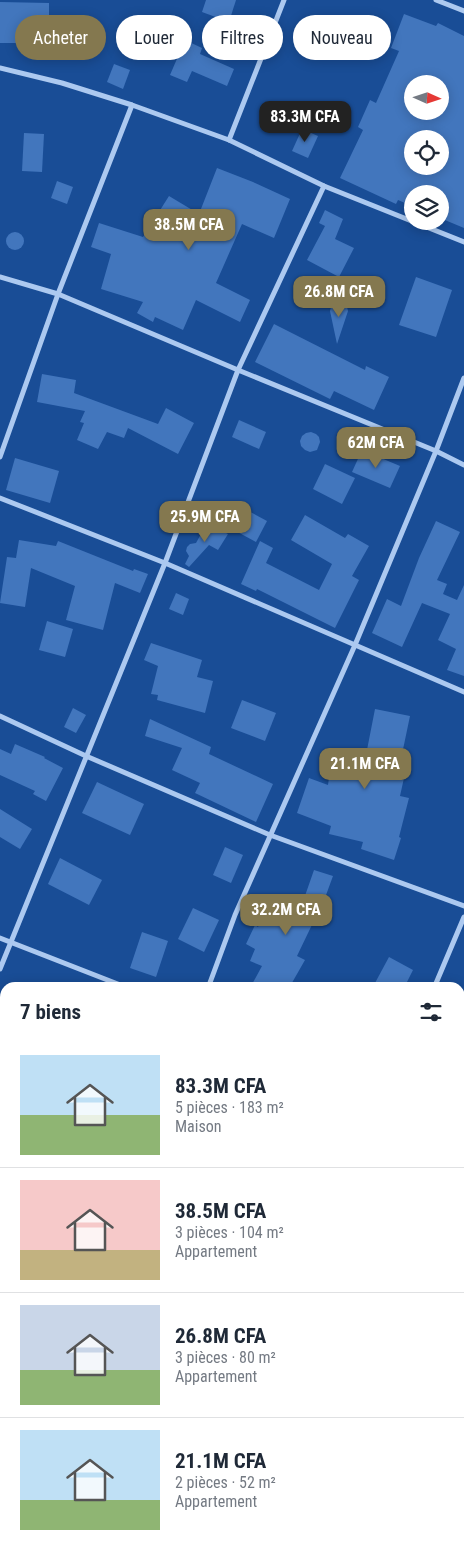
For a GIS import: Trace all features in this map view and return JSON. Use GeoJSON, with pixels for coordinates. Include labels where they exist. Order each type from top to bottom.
{"type":"FeatureCollection","features":[{"type":"Feature","properties":{"kind":"street"},"geometry":{"type":"LineString","coordinates":[[229,140],[284,0]]}},
{"type":"Feature","properties":{"kind":"street"},"geometry":{"type":"LineString","coordinates":[[436,0],[464,11]]}},
{"type":"Feature","properties":{"kind":"street"},"geometry":{"type":"LineString","coordinates":[[0,68],[62,83],[132,105],[229,140],[324,186],[464,242]]}},
{"type":"Feature","properties":{"kind":"street"},"geometry":{"type":"LineString","coordinates":[[0,457],[58,294],[132,105]]}},
{"type":"Feature","properties":{"kind":"street"},"geometry":{"type":"LineString","coordinates":[[0,969],[165,562],[238,370],[324,186]]}},
{"type":"Feature","properties":{"kind":"street"},"geometry":{"type":"LineString","coordinates":[[0,277],[58,294],[436,451],[464,465]]}},
{"type":"Feature","properties":{"kind":"street"},"geometry":{"type":"LineString","coordinates":[[210,982],[235,914],[355,645],[436,451],[464,378]]}},
{"type":"Feature","properties":{"kind":"street"},"geometry":{"type":"LineString","coordinates":[[0,498],[165,562],[464,692]]}},
{"type":"Feature","properties":{"kind":"street"},"geometry":{"type":"LineString","coordinates":[[0,716],[86,756],[270,835],[464,906]]}},
{"type":"Feature","properties":{"kind":"street"},"geometry":{"type":"LineString","coordinates":[[437,982],[464,917]]}},
{"type":"Feature","properties":{"kind":"street"},"geometry":{"type":"LineString","coordinates":[[0,938],[112,982]]}},
{"type":"Feature","properties":{"kind":"building"},"geometry":{"type":"Polygon","coordinates":[[[206,0],[236,0],[231,15],[210,15],[202,12],[206,0]]]}},
{"type":"Feature","properties":{"kind":"building"},"geometry":{"type":"Polygon","coordinates":[[[0,2],[49,3],[49,15],[15,15],[15,43],[0,43],[0,2]]]}},
{"type":"Feature","properties":{"kind":"building"},"geometry":{"type":"Polygon","coordinates":[[[404,14],[436,26],[438,23],[464,36],[464,228],[449,222],[449,185],[404,185],[404,203],[398,200],[396,204],[340,178],[363,130],[358,127],[370,100],[376,103],[399,51],[391,48],[404,14]]]}},
{"type":"Feature","properties":{"kind":"building"},"geometry":{"type":"Polygon","coordinates":[[[192,43],[202,48],[200,54],[202,55],[202,60],[214,60],[234,69],[227,86],[192,71],[187,82],[170,75],[176,60],[192,60],[192,43]]]}},
{"type":"Feature","properties":{"kind":"building"},"geometry":{"type":"Polygon","coordinates":[[[114,64],[130,70],[123,89],[107,82],[114,64]]]}},
{"type":"Feature","properties":{"kind":"building"},"geometry":{"type":"Polygon","coordinates":[[[302,129],[318,136],[308,158],[292,151],[302,129]]]}},
{"type":"Feature","properties":{"kind":"building"},"geometry":{"type":"Polygon","coordinates":[[[24,133],[44,134],[42,172],[22,171],[24,133]]]}},
{"type":"Feature","properties":{"kind":"building"},"geometry":{"type":"Polygon","coordinates":[[[217,168],[290,199],[274,238],[242,224],[216,283],[250,300],[240,322],[196,300],[183,330],[155,317],[153,322],[137,313],[143,302],[101,289],[111,254],[91,247],[99,223],[143,237],[169,196],[199,214],[217,168]]]}},
{"type":"Feature","properties":{"kind":"building"},"geometry":{"type":"Polygon","coordinates":[[[57,181],[73,187],[67,204],[51,198],[57,181]]]}},
{"type":"Feature","properties":{"kind":"building"},"geometry":{"type":"Polygon","coordinates":[[[325,210],[343,219],[335,239],[354,248],[339,277],[307,260],[325,226],[319,223],[325,210]]]}},
{"type":"Feature","properties":{"kind":"building"},"geometry":{"type":"Polygon","coordinates":[[[15,232],[21,235],[24,241],[21,247],[15,250],[9,247],[6,241],[9,235],[15,232]]]}},
{"type":"Feature","properties":{"kind":"building"},"geometry":{"type":"Polygon","coordinates":[[[416,277],[452,290],[436,337],[399,325],[416,277]]]}},
{"type":"Feature","properties":{"kind":"building"},"geometry":{"type":"Polygon","coordinates":[[[342,302],[348,311],[337,344],[330,311],[334,303],[342,302]]]}},
{"type":"Feature","properties":{"kind":"building"},"geometry":{"type":"Polygon","coordinates":[[[274,324],[365,370],[366,366],[389,377],[374,410],[334,391],[330,399],[255,362],[274,324]]]}},
{"type":"Feature","properties":{"kind":"building"},"geometry":{"type":"Polygon","coordinates":[[[42,374],[76,380],[74,393],[158,424],[166,408],[194,423],[178,454],[128,428],[124,438],[107,432],[98,449],[77,440],[84,423],[80,422],[85,411],[37,402],[42,374]]]}},
{"type":"Feature","properties":{"kind":"building"},"geometry":{"type":"Polygon","coordinates":[[[239,420],[266,432],[259,449],[232,437],[239,420]]]}},
{"type":"Feature","properties":{"kind":"building"},"geometry":{"type":"Polygon","coordinates":[[[311,432],[319,437],[320,442],[317,450],[310,452],[301,446],[300,441],[302,436],[311,432]]]}},
{"type":"Feature","properties":{"kind":"building"},"geometry":{"type":"Polygon","coordinates":[[[362,450],[400,466],[390,488],[352,472],[362,450]]]}},
{"type":"Feature","properties":{"kind":"building"},"geometry":{"type":"Polygon","coordinates":[[[15,458],[59,471],[50,503],[6,490],[15,458]]]}},
{"type":"Feature","properties":{"kind":"building"},"geometry":{"type":"Polygon","coordinates":[[[325,464],[355,478],[342,504],[313,489],[325,464]]]}},
{"type":"Feature","properties":{"kind":"building"},"geometry":{"type":"Polygon","coordinates":[[[243,508],[267,521],[256,542],[232,529],[243,508]]]}},
{"type":"Feature","properties":{"kind":"building"},"geometry":{"type":"Polygon","coordinates":[[[305,515],[345,538],[348,534],[369,546],[352,576],[359,580],[335,628],[257,589],[256,591],[241,584],[260,541],[273,548],[266,563],[319,590],[332,564],[291,540],[305,515]]]}},
{"type":"Feature","properties":{"kind":"building"},"geometry":{"type":"Polygon","coordinates":[[[436,521],[460,532],[437,580],[447,584],[443,594],[457,600],[464,585],[464,676],[447,670],[456,649],[438,640],[450,614],[422,603],[402,647],[372,633],[387,599],[401,606],[419,558],[436,521]]]}},
{"type":"Feature","properties":{"kind":"building"},"geometry":{"type":"Polygon","coordinates":[[[207,523],[228,534],[218,550],[209,545],[189,567],[185,564],[189,556],[186,551],[187,547],[190,544],[196,543],[207,523]]]}},
{"type":"Feature","properties":{"kind":"building"},"geometry":{"type":"Polygon","coordinates":[[[19,540],[56,546],[58,541],[133,571],[134,569],[148,574],[140,593],[115,583],[103,630],[66,620],[75,586],[31,568],[25,607],[0,603],[7,557],[16,558],[19,540]]]}},
{"type":"Feature","properties":{"kind":"building"},"geometry":{"type":"Polygon","coordinates":[[[176,593],[189,599],[183,615],[169,609],[176,593]]]}},
{"type":"Feature","properties":{"kind":"building"},"geometry":{"type":"Polygon","coordinates":[[[47,621],[73,629],[65,657],[39,650],[47,621]]]}},
{"type":"Feature","properties":{"kind":"building"},"geometry":{"type":"Polygon","coordinates":[[[151,643],[202,660],[197,677],[213,681],[205,713],[157,700],[158,695],[151,694],[158,666],[144,660],[151,643]]]}},
{"type":"Feature","properties":{"kind":"building"},"geometry":{"type":"Polygon","coordinates":[[[242,700],[276,713],[265,741],[231,728],[242,700]]]}},
{"type":"Feature","properties":{"kind":"building"},"geometry":{"type":"Polygon","coordinates":[[[73,708],[86,715],[76,733],[64,727],[73,708]]]}},
{"type":"Feature","properties":{"kind":"building"},"geometry":{"type":"Polygon","coordinates":[[[375,709],[410,716],[401,759],[408,760],[400,796],[409,798],[399,837],[401,838],[394,860],[361,849],[363,842],[329,834],[331,826],[297,813],[309,778],[328,785],[333,750],[366,755],[375,709]]]}},
{"type":"Feature","properties":{"kind":"building"},"geometry":{"type":"Polygon","coordinates":[[[150,719],[211,747],[209,754],[273,784],[256,822],[195,793],[200,783],[172,770],[182,748],[145,736],[150,719]]]}},
{"type":"Feature","properties":{"kind":"building"},"geometry":{"type":"Polygon","coordinates":[[[15,744],[45,757],[63,768],[46,801],[33,794],[35,791],[0,775],[0,749],[11,754],[15,744]]]}},
{"type":"Feature","properties":{"kind":"building"},"geometry":{"type":"Polygon","coordinates":[[[97,782],[144,804],[130,835],[82,813],[97,782]]]}},
{"type":"Feature","properties":{"kind":"building"},"geometry":{"type":"Polygon","coordinates":[[[0,809],[32,829],[20,849],[0,837],[0,809]]]}},
{"type":"Feature","properties":{"kind":"building"},"geometry":{"type":"Polygon","coordinates":[[[225,847],[243,855],[231,883],[213,875],[225,847]]]}},
{"type":"Feature","properties":{"kind":"building"},"geometry":{"type":"Polygon","coordinates":[[[60,858],[102,880],[89,905],[48,884],[60,858]]]}},
{"type":"Feature","properties":{"kind":"building"},"geometry":{"type":"Polygon","coordinates":[[[314,870],[333,876],[322,906],[297,956],[305,960],[292,982],[253,982],[262,966],[250,961],[255,949],[246,944],[255,925],[258,927],[271,899],[299,913],[314,870]]]}},
{"type":"Feature","properties":{"kind":"building"},"geometry":{"type":"Polygon","coordinates":[[[193,908],[219,920],[204,952],[178,939],[193,908]]]}},
{"type":"Feature","properties":{"kind":"building"},"geometry":{"type":"Polygon","coordinates":[[[142,932],[168,941],[156,977],[130,968],[142,932]]]}},
{"type":"Feature","properties":{"kind":"building"},"geometry":{"type":"Polygon","coordinates":[[[389,957],[413,970],[407,982],[376,982],[389,957]]]}}]}
